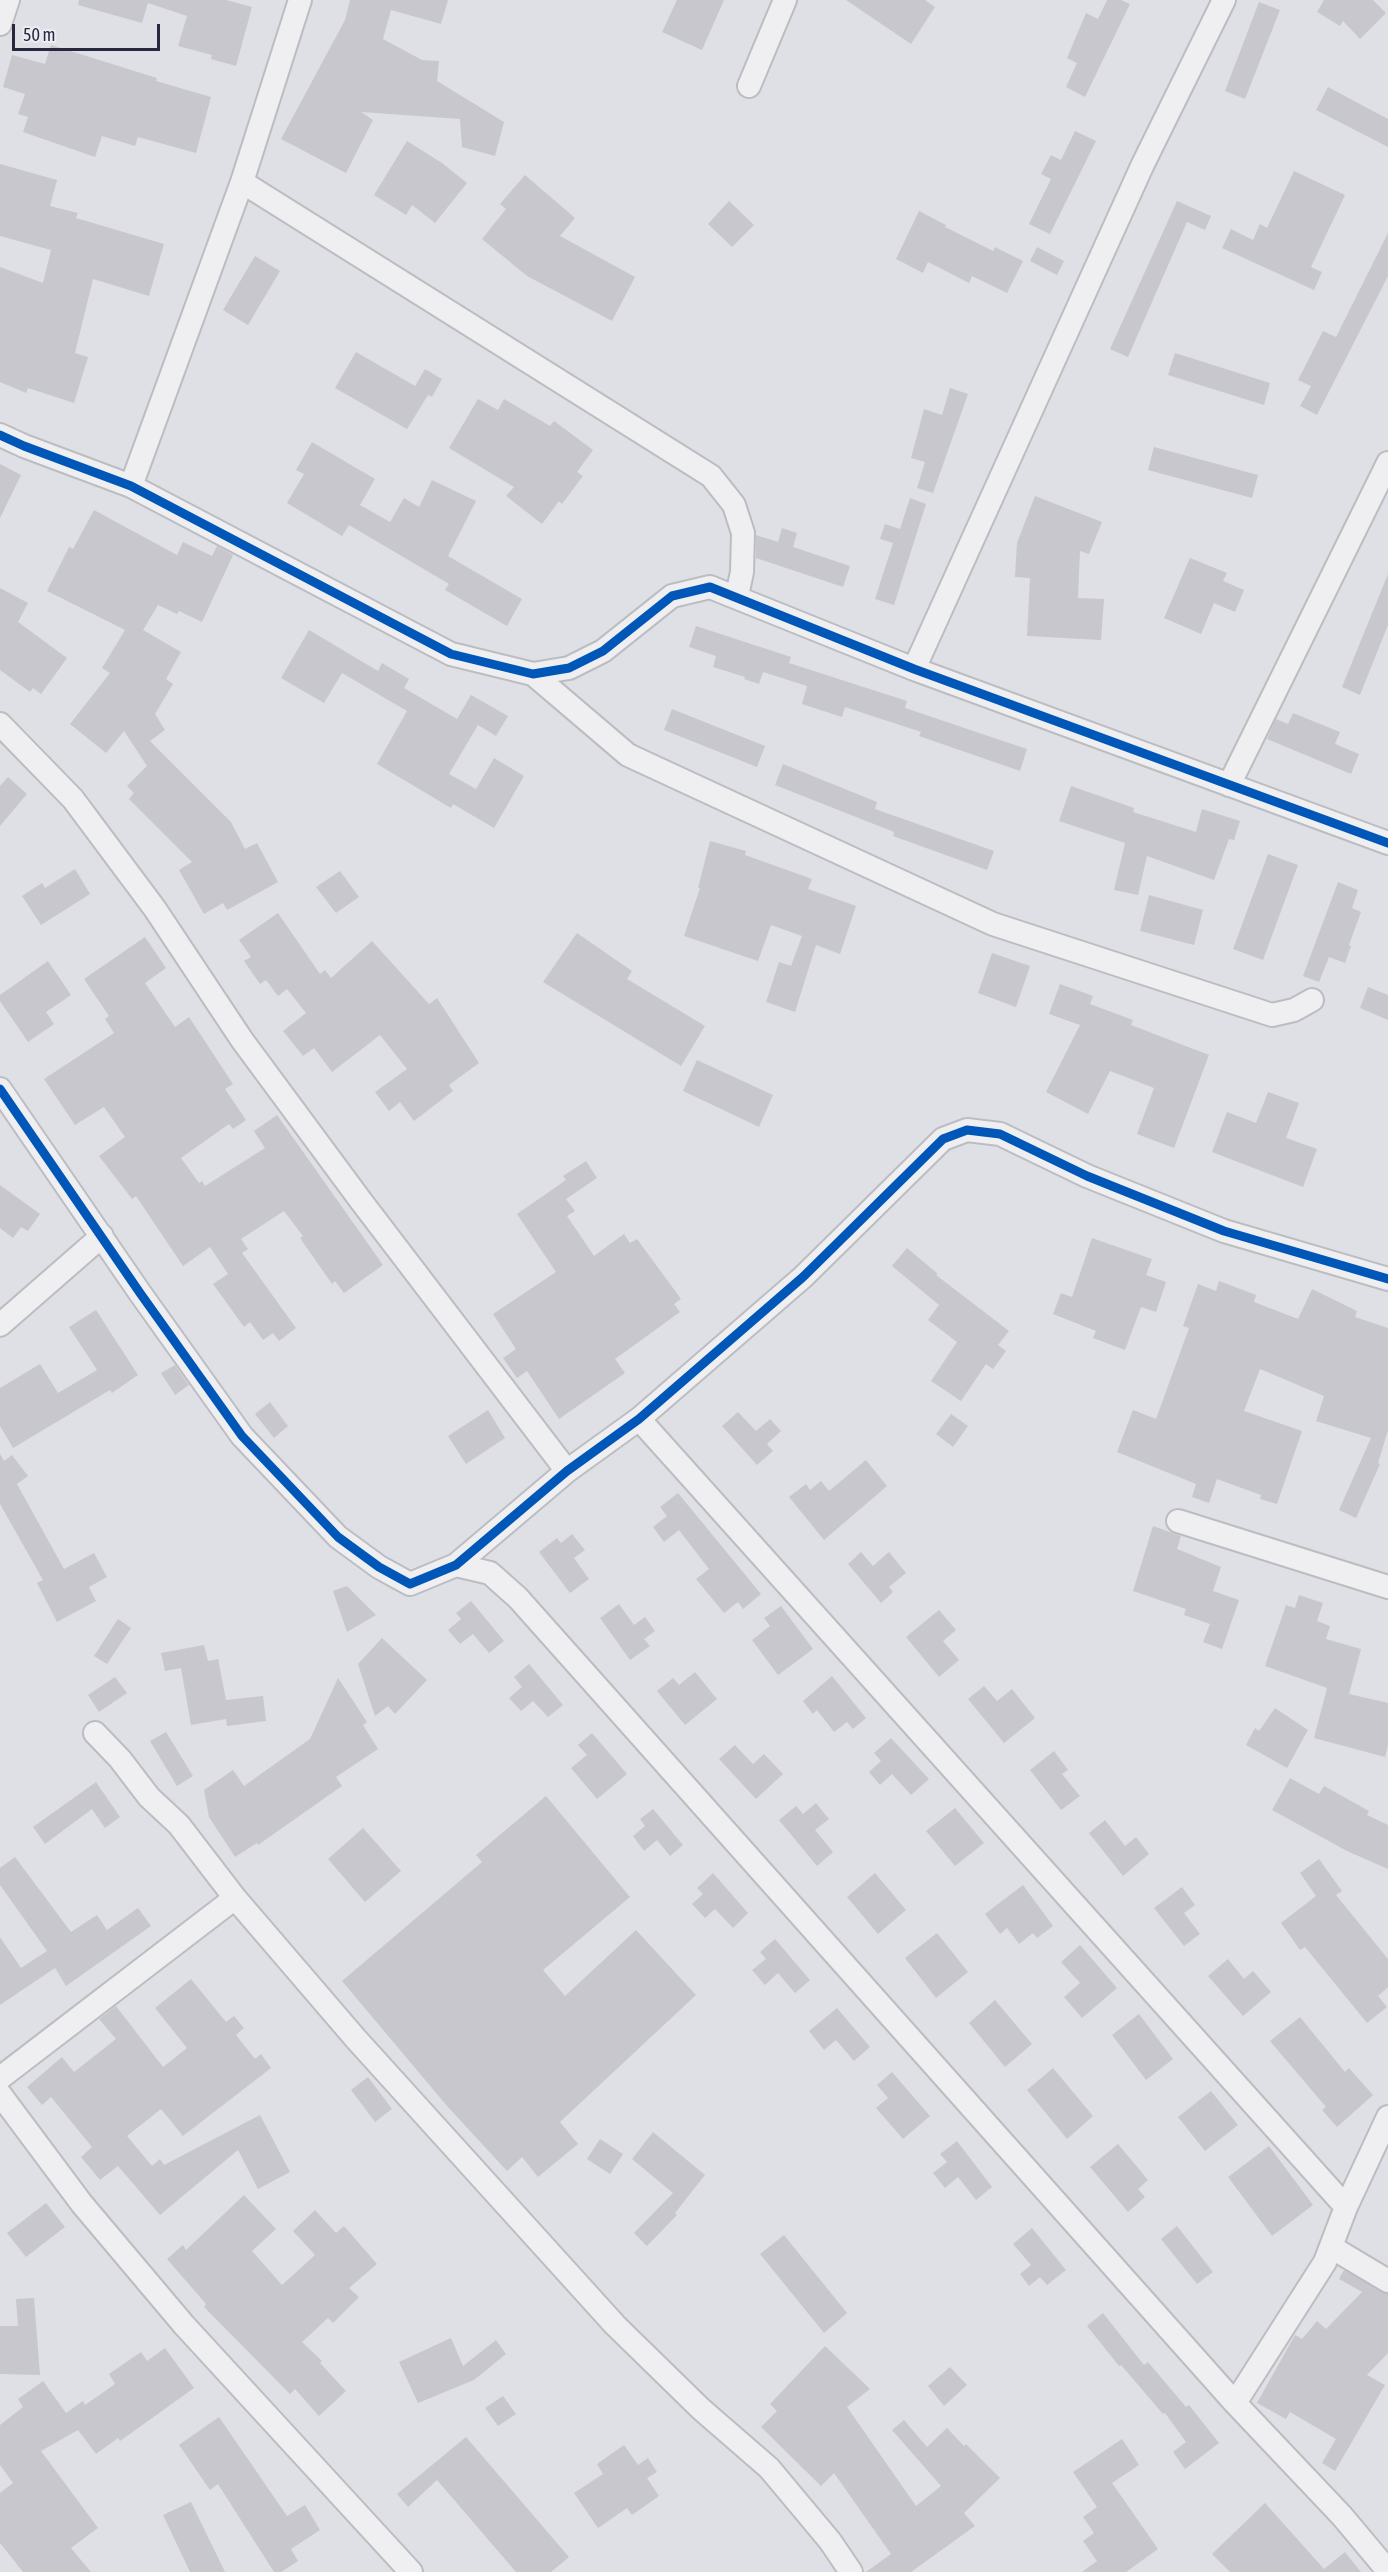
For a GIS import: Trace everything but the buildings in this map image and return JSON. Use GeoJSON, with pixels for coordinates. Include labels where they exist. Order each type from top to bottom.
{"type":"FeatureCollection","features":[{"type":"Feature","properties":{"kind":"street"},"geometry":{"type":"LineString","coordinates":[[0,24],[8,0]]}},
{"type":"Feature","properties":{"kind":"street"},"geometry":{"type":"LineString","coordinates":[[131,486],[242,182],[300,0]]}},
{"type":"Feature","properties":{"kind":"street"},"geometry":{"type":"LineString","coordinates":[[749,86],[785,0]]}},
{"type":"Feature","properties":{"kind":"street"},"geometry":{"type":"LineString","coordinates":[[914,669],[1143,164],[1224,0]]}},
{"type":"Feature","properties":{"kind":"street"},"geometry":{"type":"LineString","coordinates":[[242,182],[711,476],[734,505],[743,533],[742,572],[736,596]]}},
{"type":"Feature","properties":{"kind":"street"},"geometry":{"type":"LineString","coordinates":[[0,428],[24,446]]}},
{"type":"Feature","properties":{"kind":"street"},"geometry":{"type":"LineString","coordinates":[[0,435],[131,486],[451,654],[533,674],[569,668],[603,651],[672,596],[710,587],[914,669],[1388,843]]}},
{"type":"Feature","properties":{"kind":"street"},"geometry":{"type":"LineString","coordinates":[[1229,785],[1388,463]]}},
{"type":"Feature","properties":{"kind":"street"},"geometry":{"type":"LineString","coordinates":[[533,674],[628,755],[993,924],[1272,1015],[1294,1010],[1312,1000]]}},
{"type":"Feature","properties":{"kind":"street"},"geometry":{"type":"LineString","coordinates":[[0,724],[73,799],[156,909],[242,1040],[361,1201],[567,1471]]}},
{"type":"Feature","properties":{"kind":"street"},"geometry":{"type":"LineString","coordinates":[[0,1089],[242,1436],[338,1537],[379,1567],[410,1584],[456,1565],[567,1471],[639,1419],[803,1277],[943,1138],[967,1130],[1000,1134],[1087,1176],[1224,1231],[1388,1279]]}},
{"type":"Feature","properties":{"kind":"street"},"geometry":{"type":"LineString","coordinates":[[0,1325],[102,1236]]}},
{"type":"Feature","properties":{"kind":"street"},"geometry":{"type":"LineString","coordinates":[[639,1419],[1346,2207]]}},
{"type":"Feature","properties":{"kind":"street"},"geometry":{"type":"LineString","coordinates":[[1178,1521],[1388,1587]]}},
{"type":"Feature","properties":{"kind":"street"},"geometry":{"type":"LineString","coordinates":[[456,1565],[490,1573],[518,1598],[1235,2403],[1342,2516],[1385,2570]]}},
{"type":"Feature","properties":{"kind":"street"},"geometry":{"type":"LineString","coordinates":[[95,1733],[120,1759],[149,1797],[179,1825],[235,1898],[356,2039],[615,2325],[701,2409],[769,2468],[830,2541],[851,2572]]}},
{"type":"Feature","properties":{"kind":"street"},"geometry":{"type":"LineString","coordinates":[[0,2078],[235,1898]]}},
{"type":"Feature","properties":{"kind":"street"},"geometry":{"type":"LineString","coordinates":[[0,2094],[82,2204],[184,2325],[411,2572]]}},
{"type":"Feature","properties":{"kind":"street"},"geometry":{"type":"LineString","coordinates":[[1235,2403],[1325,2262],[1346,2207],[1388,2117]]}},
{"type":"Feature","properties":{"kind":"street"},"geometry":{"type":"LineString","coordinates":[[1330,2247],[1388,2282]]}},
{"type":"Feature","properties":{"kind":"cycle path"},"geometry":{"type":"LineString","coordinates":[[0,435],[131,486],[451,654],[533,674],[569,668],[603,651],[672,596],[710,587],[914,669],[1388,843]]}},
{"type":"Feature","properties":{"kind":"cycle path"},"geometry":{"type":"LineString","coordinates":[[0,1089],[140,1293],[242,1436],[338,1537],[379,1567],[410,1584],[456,1565],[567,1471],[639,1419],[803,1277],[943,1139],[967,1130],[1000,1134],[1087,1176],[1224,1231],[1388,1279]]}}]}
